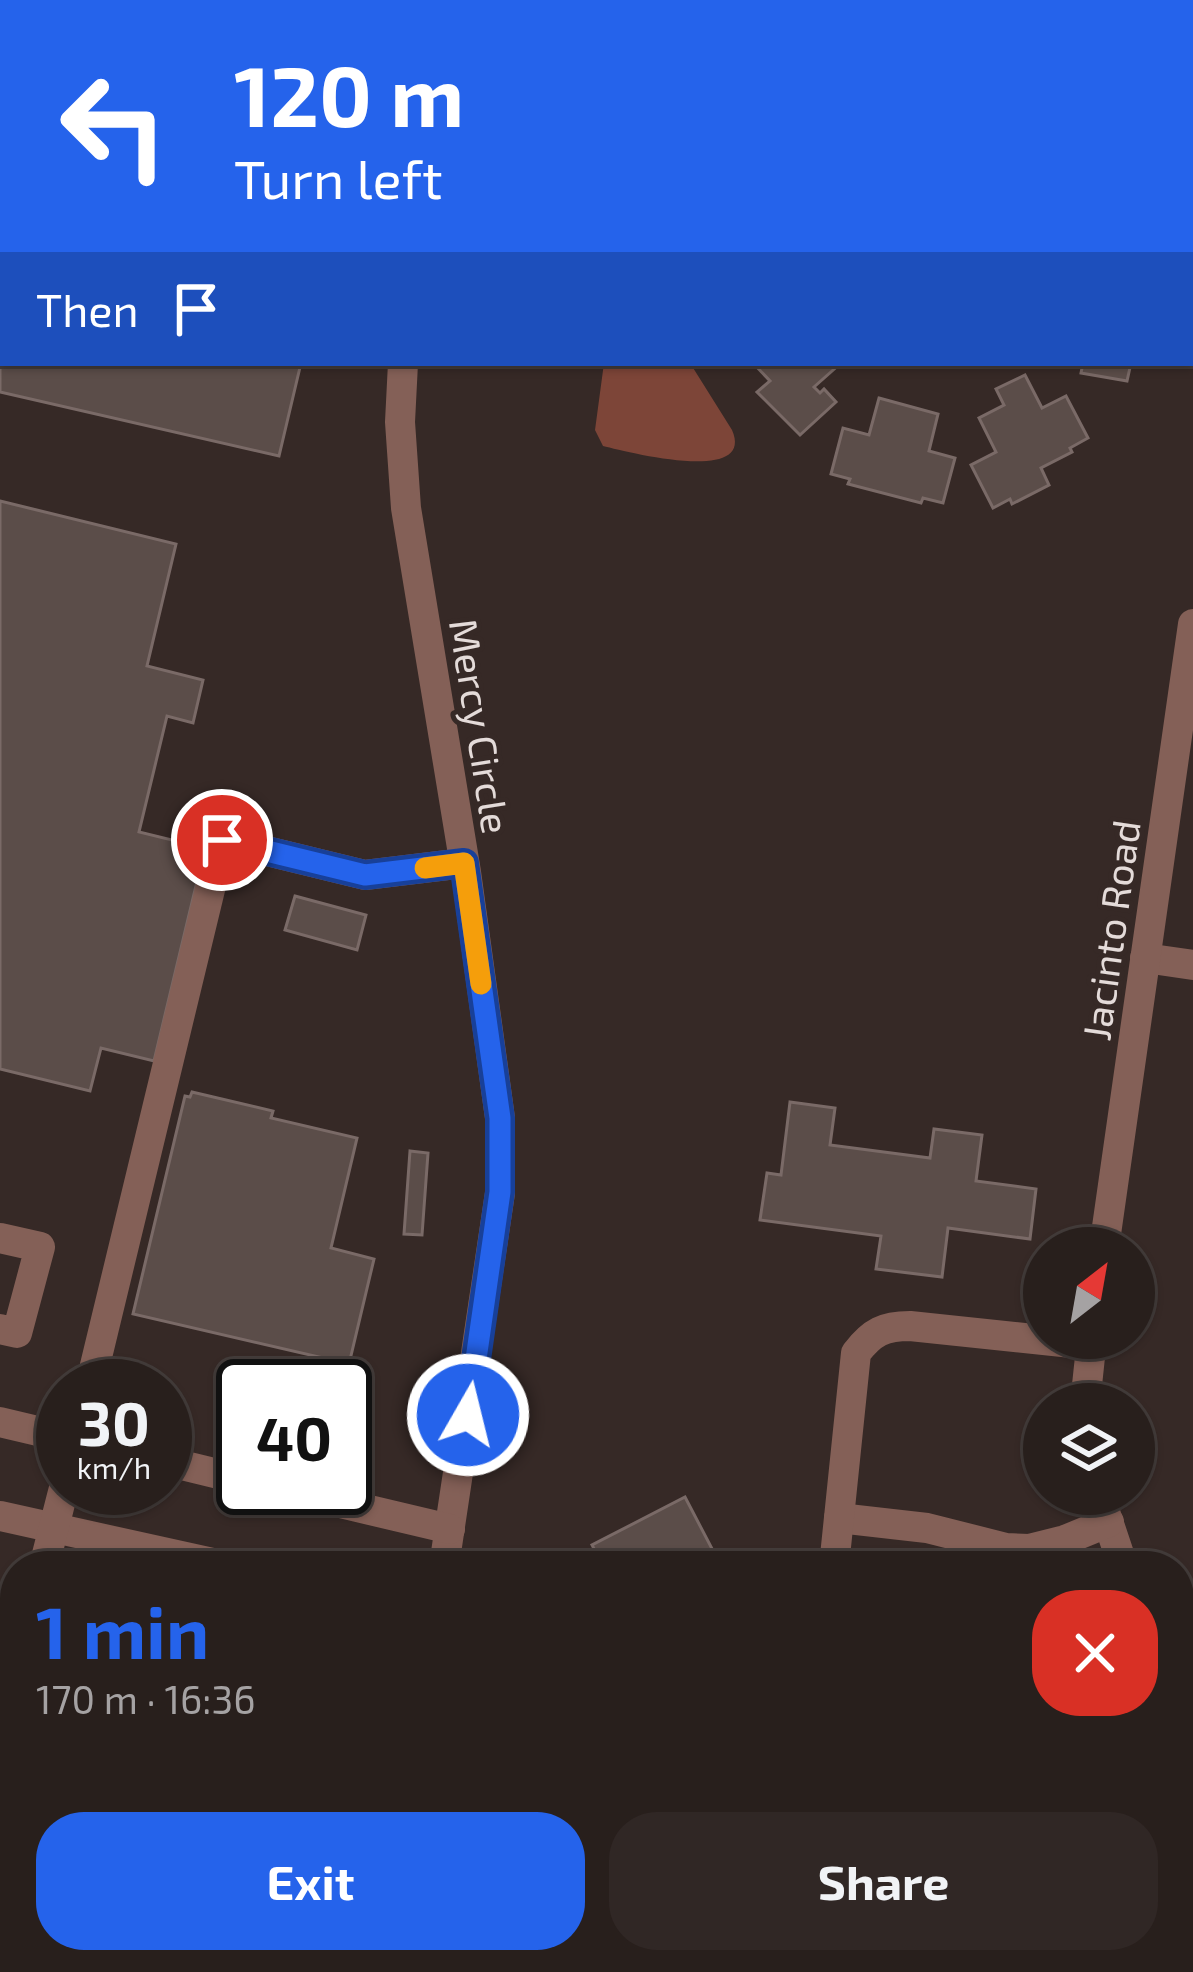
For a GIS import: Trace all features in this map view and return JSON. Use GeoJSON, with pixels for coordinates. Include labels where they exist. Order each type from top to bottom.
{"type":"FeatureCollection","features":[{"type":"Feature","properties":{"kind":"street","name":"Mercy Circle"},"geometry":{"type":"LineString","coordinates":[[403,366],[400,422],[406,508],[500,1118],[500,1192],[446,1551]]}},
{"type":"Feature","properties":{"kind":"street","name":"Jacinto Road"},"geometry":{"type":"LineString","coordinates":[[1107,1227],[1193,624]]}},
{"type":"Feature","properties":{"kind":"street"},"geometry":{"type":"LineString","coordinates":[[97,1359],[222,840],[365,875],[464,863]]}},
{"type":"Feature","properties":{"kind":"street"},"geometry":{"type":"LineString","coordinates":[[1145,958],[1193,965]]}},
{"type":"Feature","properties":{"kind":"street"},"geometry":{"type":"LineString","coordinates":[[0,1238],[40,1246],[16,1333],[0,1329]]}},
{"type":"Feature","properties":{"kind":"street"},"geometry":{"type":"LineString","coordinates":[[836,1551],[856,1353],[871,1335],[887,1326],[910,1326],[1023,1336]]}},
{"type":"Feature","properties":{"kind":"street"},"geometry":{"type":"LineString","coordinates":[[0,1422],[36,1431]]}},
{"type":"Feature","properties":{"kind":"street"},"geometry":{"type":"LineString","coordinates":[[372,1511],[450,1529]]}},
{"type":"Feature","properties":{"kind":"street"},"geometry":{"type":"LineString","coordinates":[[48,1551],[57,1515]]}},
{"type":"Feature","properties":{"kind":"street"},"geometry":{"type":"LineString","coordinates":[[839,1518],[936,1529],[1006,1548],[1029,1549],[1065,1540],[1095,1515]]}},
{"type":"Feature","properties":{"kind":"street"},"geometry":{"type":"LineString","coordinates":[[1106,1515],[1118,1551]]}},
{"type":"Feature","properties":{"kind":"street"},"geometry":{"type":"LineString","coordinates":[[0,1516],[158,1551]]}},
{"type":"Feature","properties":{"kind":"shaded area"},"geometry":{"type":"Polygon","coordinates":[[[604,366],[692,366],[732,430],[734,447],[725,457],[686,461],[603,446],[595,430],[604,366]]]}},
{"type":"Feature","properties":{"kind":"building"},"geometry":{"type":"Polygon","coordinates":[[[0,366],[300,366],[279,456],[0,392],[0,366]]]}},
{"type":"Feature","properties":{"kind":"building"},"geometry":{"type":"Polygon","coordinates":[[[756,366],[838,366],[814,387],[820,393],[824,389],[836,402],[800,435],[757,392],[770,381],[756,366]]]}},
{"type":"Feature","properties":{"kind":"building"},"geometry":{"type":"Polygon","coordinates":[[[1082,366],[1130,366],[1127,381],[1081,373],[1082,366]]]}},
{"type":"Feature","properties":{"kind":"building"},"geometry":{"type":"Polygon","coordinates":[[[1025,375],[1042,408],[1066,396],[1088,438],[1041,468],[1049,485],[993,508],[971,465],[996,452],[979,418],[1004,405],[996,389],[1025,375]]]}},
{"type":"Feature","properties":{"kind":"building"},"geometry":{"type":"Polygon","coordinates":[[[879,398],[938,414],[929,451],[955,458],[943,503],[923,498],[921,503],[848,484],[850,479],[831,474],[843,428],[869,435],[879,398]]]}},
{"type":"Feature","properties":{"kind":"building"},"geometry":{"type":"Polygon","coordinates":[[[0,501],[176,544],[147,666],[203,680],[193,723],[167,716],[139,832],[205,848],[154,1061],[101,1048],[90,1091],[0,1069],[0,501]]]}},
{"type":"Feature","properties":{"kind":"building"},"geometry":{"type":"Polygon","coordinates":[[[295,896],[366,915],[357,950],[285,930],[295,896]]]}},
{"type":"Feature","properties":{"kind":"building"},"geometry":{"type":"Polygon","coordinates":[[[192,1092],[273,1111],[271,1118],[357,1138],[331,1248],[374,1259],[350,1359],[327,1359],[133,1314],[185,1096],[192,1092]]]}},
{"type":"Feature","properties":{"kind":"building"},"geometry":{"type":"Polygon","coordinates":[[[790,1102],[835,1108],[830,1145],[930,1158],[934,1129],[982,1135],[976,1181],[1036,1189],[1031,1227],[1023,1227],[1023,1238],[948,1228],[942,1277],[876,1269],[881,1236],[760,1220],[767,1173],[781,1175],[790,1102]]]}},
{"type":"Feature","properties":{"kind":"building"},"geometry":{"type":"Polygon","coordinates":[[[410,1151],[428,1153],[422,1235],[404,1234],[410,1151]]]}},
{"type":"Feature","properties":{"kind":"building"},"geometry":{"type":"Polygon","coordinates":[[[685,1497],[713,1551],[595,1551],[592,1545],[685,1497]]]}},
{"type":"Feature","properties":{"kind":"slow traffic"},"geometry":{"type":"LineString","coordinates":[[425,868],[464,863],[481,984]]}},
{"type":"Feature","properties":{"kind":"route"},"geometry":{"type":"LineString","coordinates":[[222,840],[365,875],[464,863],[500,1118],[500,1192],[468,1415]]}}]}
